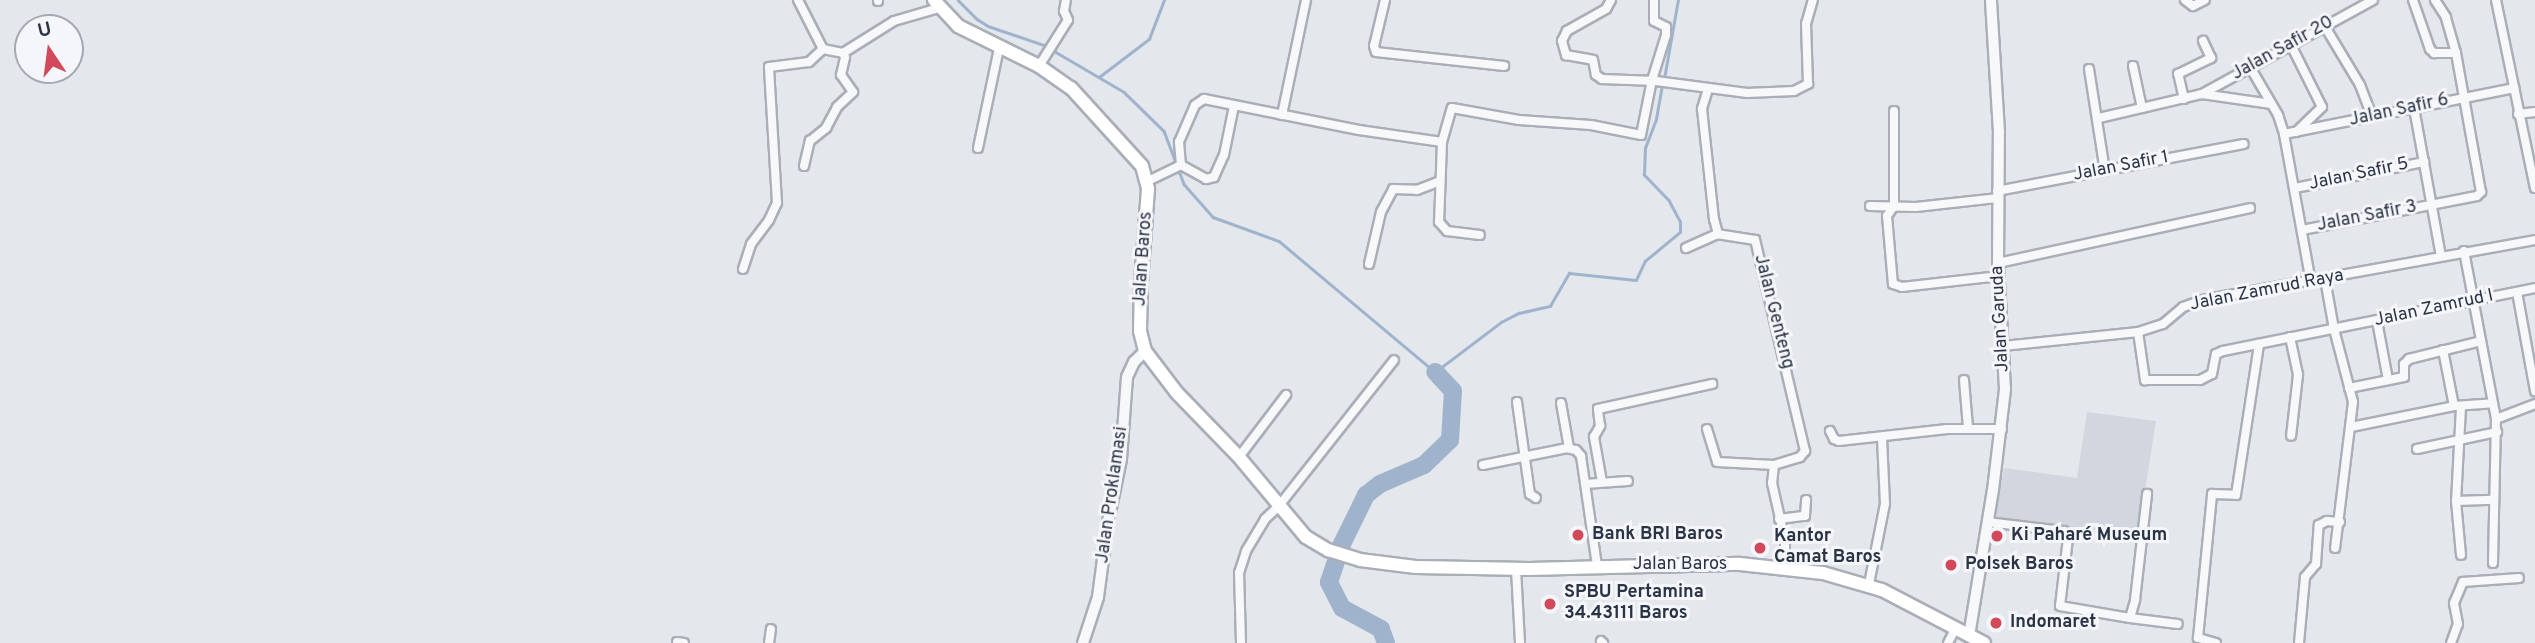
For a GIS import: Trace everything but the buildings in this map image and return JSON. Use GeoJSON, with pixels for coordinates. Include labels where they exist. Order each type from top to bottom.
{"type":"FeatureCollection","features":[{"type":"Feature","properties":{"kind":"main road"},"geometry":{"type":"LineString","coordinates":[[936,4],[958,26],[999,48],[1042,61],[1071,88],[1142,166],[1148,181]]}},
{"type":"Feature","properties":{"kind":"main road","name":"Jalan Baros"},"geometry":{"type":"LineString","coordinates":[[1148,181],[1140,309],[1140,331],[1145,351],[1177,393],[1239,457],[1278,507],[1306,537],[1328,550],[1360,560],[1416,567],[1516,569],[1740,564],[1785,567],[1869,584],[1984,643]]}},
{"type":"Feature","properties":{"kind":"street"},"geometry":{"type":"LineString","coordinates":[[798,0],[823,49]]}},
{"type":"Feature","properties":{"kind":"street"},"geometry":{"type":"LineString","coordinates":[[1042,61],[1068,19],[1064,11],[1066,0]]}},
{"type":"Feature","properties":{"kind":"street"},"geometry":{"type":"LineString","coordinates":[[1282,115],[1306,0]]}},
{"type":"Feature","properties":{"kind":"street"},"geometry":{"type":"LineString","coordinates":[[1385,0],[1374,49],[1376,52],[1504,66]]}},
{"type":"Feature","properties":{"kind":"street"},"geometry":{"type":"LineString","coordinates":[[1611,0],[1606,9],[1567,31],[1562,41],[1564,52],[1572,58],[1593,60],[1596,74],[1601,79],[1659,81],[1708,89],[1765,92],[1794,91],[1806,87],[1809,82],[1807,14],[1813,0]]}},
{"type":"Feature","properties":{"kind":"street"},"geometry":{"type":"LineString","coordinates":[[1480,234],[1447,231],[1441,226],[1438,215],[1442,142],[1452,107],[1518,120],[1591,125],[1641,135],[1659,81],[1667,29],[1654,21],[1654,0]]}},
{"type":"Feature","properties":{"kind":"street","name":"Jalan Garuda"},"geometry":{"type":"LineString","coordinates":[[1969,636],[2002,429],[2005,389],[1998,263],[1999,132],[1991,0]]}},
{"type":"Feature","properties":{"kind":"street"},"geometry":{"type":"LineString","coordinates":[[2185,0],[2193,6],[2205,0]]}},
{"type":"Feature","properties":{"kind":"street","name":"Jalan Safir 20"},"geometry":{"type":"LineString","coordinates":[[2202,94],[2362,3],[2373,0]]}},
{"type":"Feature","properties":{"kind":"street"},"geometry":{"type":"LineString","coordinates":[[2413,0],[2430,49],[2434,52],[2456,53]]}},
{"type":"Feature","properties":{"kind":"street"},"geometry":{"type":"LineString","coordinates":[[2435,0],[2446,17],[2464,97]]}},
{"type":"Feature","properties":{"kind":"street"},"geometry":{"type":"LineString","coordinates":[[2496,0],[2535,188]]}},
{"type":"Feature","properties":{"kind":"street"},"geometry":{"type":"LineString","coordinates":[[823,49],[843,53],[894,21],[936,4]]}},
{"type":"Feature","properties":{"kind":"street"},"geometry":{"type":"LineString","coordinates":[[2324,25],[2360,86],[2372,117]]}},
{"type":"Feature","properties":{"kind":"street"},"geometry":{"type":"LineString","coordinates":[[2184,99],[2178,74],[2211,58],[2203,41]]}},
{"type":"Feature","properties":{"kind":"street"},"geometry":{"type":"LineString","coordinates":[[2291,45],[2322,107],[2296,132]]}},
{"type":"Feature","properties":{"kind":"street"},"geometry":{"type":"LineString","coordinates":[[978,148],[999,48]]}},
{"type":"Feature","properties":{"kind":"street"},"geometry":{"type":"LineString","coordinates":[[743,269],[751,244],[769,220],[777,203],[768,69],[809,62],[823,49]]}},
{"type":"Feature","properties":{"kind":"street"},"geometry":{"type":"LineString","coordinates":[[804,166],[810,141],[826,128],[837,107],[853,92],[841,75],[845,57],[843,53]]}},
{"type":"Feature","properties":{"kind":"street"},"geometry":{"type":"LineString","coordinates":[[2133,66],[2142,108]]}},
{"type":"Feature","properties":{"kind":"street"},"geometry":{"type":"LineString","coordinates":[[2250,67],[2284,134],[2311,282]]}},
{"type":"Feature","properties":{"kind":"street"},"geometry":{"type":"LineString","coordinates":[[2089,69],[2099,118],[2105,171]]}},
{"type":"Feature","properties":{"kind":"street","name":"Jalan Safir 6"},"geometry":{"type":"LineString","coordinates":[[2284,134],[2514,88]]}},
{"type":"Feature","properties":{"kind":"street"},"geometry":{"type":"LineString","coordinates":[[1686,248],[1718,234],[1702,108],[1708,89]]}},
{"type":"Feature","properties":{"kind":"street"},"geometry":{"type":"LineString","coordinates":[[2099,118],[2202,94],[2271,104]]}},
{"type":"Feature","properties":{"kind":"street","name":"Jalan Safir 3"},"geometry":{"type":"LineString","coordinates":[[2302,230],[2477,196],[2481,192],[2464,97]]}},
{"type":"Feature","properties":{"kind":"street"},"geometry":{"type":"LineString","coordinates":[[1180,166],[1179,142],[1199,101],[1442,142]]}},
{"type":"Feature","properties":{"kind":"street"},"geometry":{"type":"LineString","coordinates":[[1180,166],[1206,179],[1214,177],[1224,155],[1234,106]]}},
{"type":"Feature","properties":{"kind":"street"},"geometry":{"type":"LineString","coordinates":[[2414,108],[2441,256]]}},
{"type":"Feature","properties":{"kind":"street"},"geometry":{"type":"LineString","coordinates":[[1894,111],[1894,206],[1886,216],[1895,286],[1999,276]]}},
{"type":"Feature","properties":{"kind":"street"},"geometry":{"type":"LineString","coordinates":[[2518,114],[2535,111]]}},
{"type":"Feature","properties":{"kind":"street","name":"Jalan Safir 1"},"geometry":{"type":"LineString","coordinates":[[1870,206],[1916,207],[1997,195],[2244,144]]}},
{"type":"Feature","properties":{"kind":"street","name":"Jalan Safir 5"},"geometry":{"type":"LineString","coordinates":[[2295,188],[2424,162]]}},
{"type":"Feature","properties":{"kind":"street"},"geometry":{"type":"LineString","coordinates":[[1148,181],[1180,166]]}},
{"type":"Feature","properties":{"kind":"street"},"geometry":{"type":"LineString","coordinates":[[1369,264],[1381,212],[1393,189],[1417,190],[1440,181]]}},
{"type":"Feature","properties":{"kind":"street"},"geometry":{"type":"LineString","coordinates":[[1998,263],[2250,208]]}},
{"type":"Feature","properties":{"kind":"street","name":"Jalan Genteng"},"geometry":{"type":"LineString","coordinates":[[1718,234],[1755,240],[1779,333],[1805,451],[1800,457],[1774,465]]}},
{"type":"Feature","properties":{"kind":"street","name":"Jalan Zamrud Raya"},"geometry":{"type":"LineString","coordinates":[[2003,346],[2138,332],[2163,324],[2189,304],[2535,240]]}},
{"type":"Feature","properties":{"kind":"street"},"geometry":{"type":"LineString","coordinates":[[2464,251],[2496,419],[2493,563]]}},
{"type":"Feature","properties":{"kind":"street"},"geometry":{"type":"LineString","coordinates":[[2325,279],[2334,329],[2353,402],[2335,548]]}},
{"type":"Feature","properties":{"kind":"street","name":"Jalan Zamrud I"},"geometry":{"type":"LineString","coordinates":[[2138,332],[2142,375],[2150,382],[2206,379],[2212,374],[2219,352],[2535,288]]}},
{"type":"Feature","properties":{"kind":"street"},"geometry":{"type":"LineString","coordinates":[[2517,292],[2535,391]]}},
{"type":"Feature","properties":{"kind":"street"},"geometry":{"type":"LineString","coordinates":[[2377,321],[2388,380]]}},
{"type":"Feature","properties":{"kind":"street"},"geometry":{"type":"LineString","coordinates":[[2290,337],[2298,375],[2291,436]]}},
{"type":"Feature","properties":{"kind":"street"},"geometry":{"type":"LineString","coordinates":[[2349,388],[2404,376],[2404,364],[2409,359],[2481,341]]}},
{"type":"Feature","properties":{"kind":"street"},"geometry":{"type":"LineString","coordinates":[[2217,643],[2198,638],[2212,494],[2236,495],[2259,344]]}},
{"type":"Feature","properties":{"kind":"street"},"geometry":{"type":"LineString","coordinates":[[2443,350],[2457,407],[2460,441],[2456,501],[2461,555]]}},
{"type":"Feature","properties":{"kind":"street","name":"Jalan Proklamasi"},"geometry":{"type":"LineString","coordinates":[[1083,643],[1098,597],[1108,522],[1121,459],[1127,377],[1134,362],[1145,351]]}},
{"type":"Feature","properties":{"kind":"street"},"geometry":{"type":"LineString","coordinates":[[1241,643],[1239,573],[1245,551],[1258,529],[1394,360]]}},
{"type":"Feature","properties":{"kind":"street"},"geometry":{"type":"LineString","coordinates":[[1964,380],[1968,428]]}},
{"type":"Feature","properties":{"kind":"street"},"geometry":{"type":"LineString","coordinates":[[1602,482],[1594,440],[1600,426],[1598,409],[1712,384]]}},
{"type":"Feature","properties":{"kind":"street"},"geometry":{"type":"LineString","coordinates":[[1239,457],[1286,395]]}},
{"type":"Feature","properties":{"kind":"street"},"geometry":{"type":"LineString","coordinates":[[1517,402],[1530,496],[1536,498]]}},
{"type":"Feature","properties":{"kind":"street"},"geometry":{"type":"LineString","coordinates":[[1561,403],[1569,448]]}},
{"type":"Feature","properties":{"kind":"street"},"geometry":{"type":"LineString","coordinates":[[2351,427],[2493,403]]}},
{"type":"Feature","properties":{"kind":"street"},"geometry":{"type":"LineString","coordinates":[[2496,419],[2535,404]]}},
{"type":"Feature","properties":{"kind":"street"},"geometry":{"type":"LineString","coordinates":[[1830,431],[1834,439],[1839,441],[1968,428],[2002,429]]}},
{"type":"Feature","properties":{"kind":"street"},"geometry":{"type":"LineString","coordinates":[[1707,429],[1717,462],[1774,465],[1772,483],[1785,540],[1785,567]]}},
{"type":"Feature","properties":{"kind":"street"},"geometry":{"type":"LineString","coordinates":[[2417,449],[2497,432]]}},
{"type":"Feature","properties":{"kind":"street"},"geometry":{"type":"LineString","coordinates":[[1869,584],[1885,504],[1882,437]]}},
{"type":"Feature","properties":{"kind":"street"},"geometry":{"type":"LineString","coordinates":[[1483,465],[1569,448],[1579,453],[1597,566]]}},
{"type":"Feature","properties":{"kind":"street"},"geometry":{"type":"LineString","coordinates":[[1585,484],[1628,481]]}},
{"type":"Feature","properties":{"kind":"street"},"geometry":{"type":"LineString","coordinates":[[2130,618],[2135,600],[2147,494]]}},
{"type":"Feature","properties":{"kind":"street"},"geometry":{"type":"LineString","coordinates":[[1779,519],[1805,516],[1806,500]]}},
{"type":"Feature","properties":{"kind":"street"},"geometry":{"type":"LineString","coordinates":[[2456,501],[2493,500]]}},
{"type":"Feature","properties":{"kind":"street"},"geometry":{"type":"LineString","coordinates":[[1987,522],[2064,531],[2068,538],[2060,606],[2178,624]]}},
{"type":"Feature","properties":{"kind":"street"},"geometry":{"type":"LineString","coordinates":[[2299,643],[2305,577],[2316,565],[2318,529],[2322,522],[2340,522]]}},
{"type":"Feature","properties":{"kind":"street"},"geometry":{"type":"LineString","coordinates":[[1516,569],[1520,643]]}},
{"type":"Feature","properties":{"kind":"street"},"geometry":{"type":"LineString","coordinates":[[2451,643],[2458,624],[2454,603],[2463,582],[2519,578]]}},
{"type":"Feature","properties":{"kind":"street"},"geometry":{"type":"LineString","coordinates":[[769,643],[771,629]]}},
{"type":"Feature","properties":{"kind":"street"},"geometry":{"type":"LineString","coordinates":[[1948,643],[1955,629]]}},
{"type":"Feature","properties":{"kind":"shaded area"},"geometry":{"type":"Polygon","coordinates":[[[2087,412],[2156,421],[2138,535],[1995,519],[2004,468],[2077,478],[2087,412]]]}},
{"type":"Feature","properties":{"kind":"waterway"},"geometry":{"type":"LineString","coordinates":[[958,0],[988,26],[1044,45],[1124,92],[1164,131],[1184,184],[1213,217],[1279,241],[1435,372],[1501,322],[1519,313],[1550,306],[1569,273],[1636,280],[1645,261],[1680,232],[1680,222],[1669,201],[1644,175],[1645,148],[1656,119],[1662,85]]}},
{"type":"Feature","properties":{"kind":"waterway"},"geometry":{"type":"LineString","coordinates":[[1099,77],[1149,39],[1164,0]]}},
{"type":"Feature","properties":{"kind":"waterway"},"geometry":{"type":"LineString","coordinates":[[1664,79],[1678,0]]}},
{"type":"Feature","properties":{"kind":"waterway"},"geometry":{"type":"LineString","coordinates":[[1386,643],[1381,629],[1342,608],[1329,582],[1342,544],[1366,495],[1380,484],[1424,465],[1450,440],[1453,391],[1435,372]]}},
{"type":"Feature","properties":{"kind":"place","name":"Bank BRI Baros"},"geometry":{"type":"Point","coordinates":[1578,535]}},
{"type":"Feature","properties":{"kind":"place","name":"Ki Paharé Museum"},"geometry":{"type":"Point","coordinates":[1997,536]}},
{"type":"Feature","properties":{"kind":"place","name":"Kantor Camat Baros"},"geometry":{"type":"Point","coordinates":[1760,548]}},
{"type":"Feature","properties":{"kind":"place","name":"Polsek Baros"},"geometry":{"type":"Point","coordinates":[1951,565]}},
{"type":"Feature","properties":{"kind":"place","name":"SPBU Pertamina 34.43111 Baros"},"geometry":{"type":"Point","coordinates":[1550,604]}},
{"type":"Feature","properties":{"kind":"place","name":"Indomaret"},"geometry":{"type":"Point","coordinates":[1996,623]}}]}
